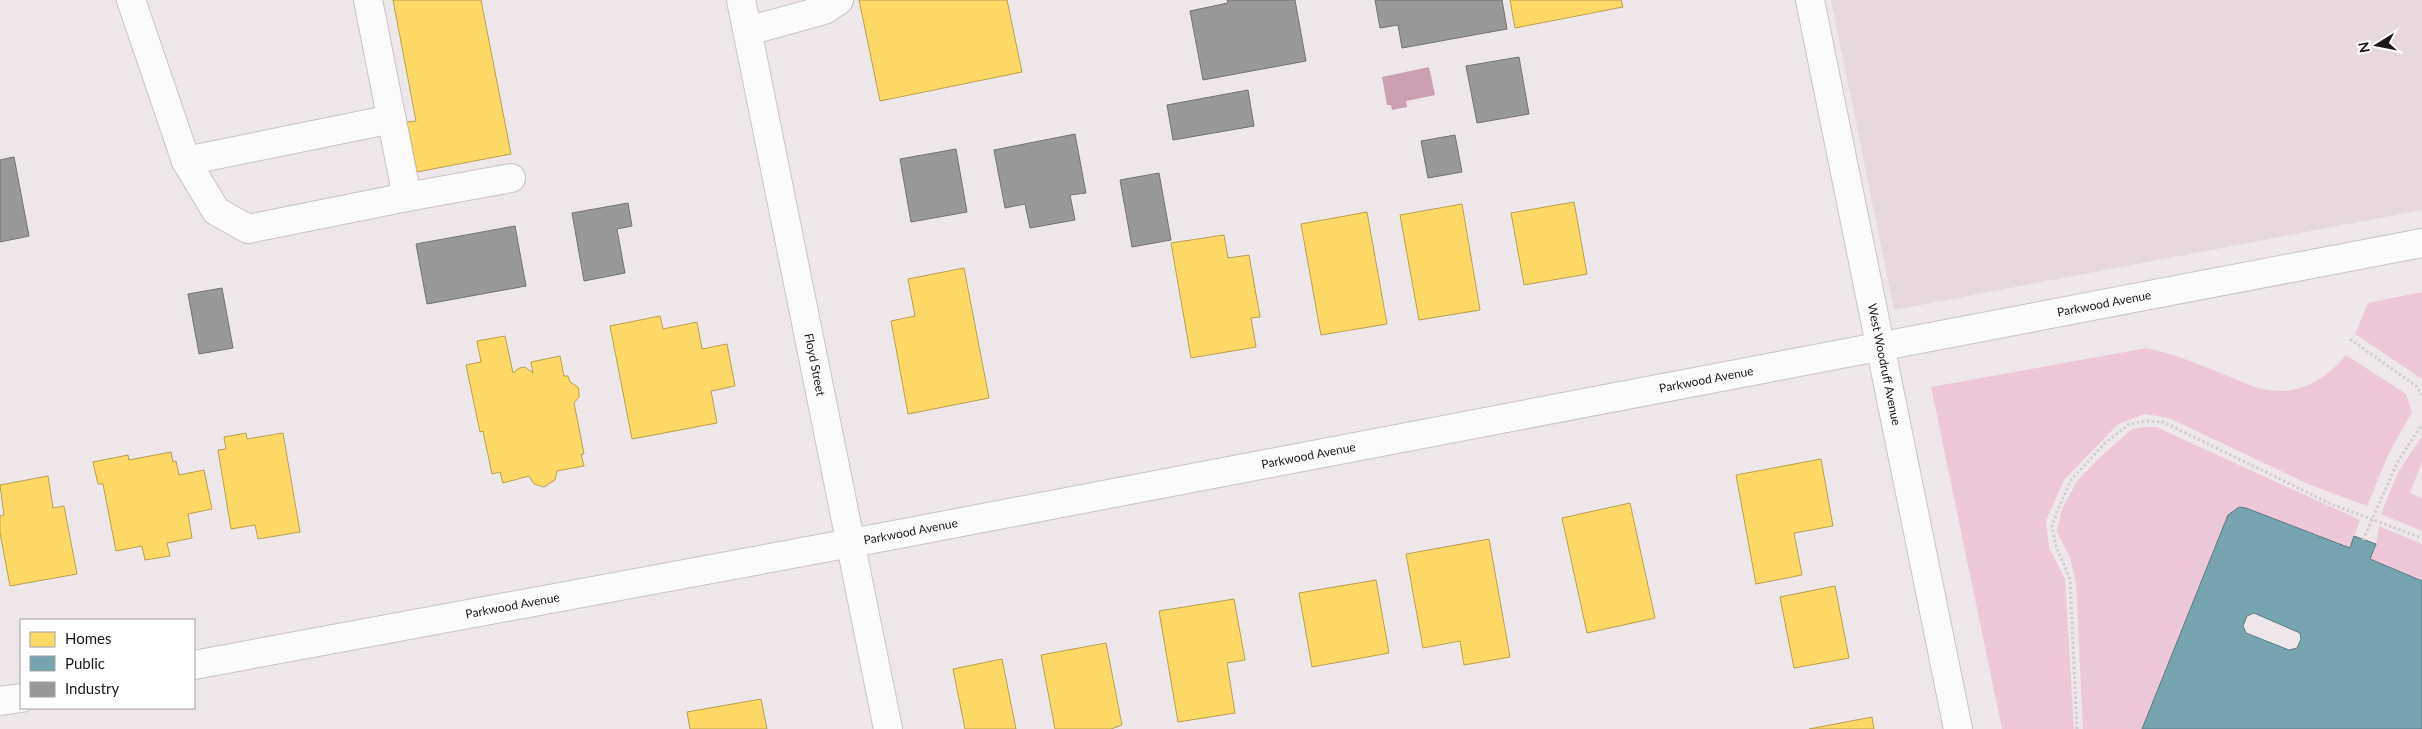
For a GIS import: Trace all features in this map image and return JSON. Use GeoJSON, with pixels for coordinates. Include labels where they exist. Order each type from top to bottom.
{"type":"FeatureCollection","features":[{"type":"Feature","properties":{"kind":"street"},"geometry":{"type":"LineString","coordinates":[[131,0],[186,161],[216,211],[248,229],[511,178]]}},
{"type":"Feature","properties":{"kind":"street"},"geometry":{"type":"LineString","coordinates":[[368,0],[407,197]]}},
{"type":"Feature","properties":{"kind":"street","name":"Floyd Street"},"geometry":{"type":"LineString","coordinates":[[741,0],[888,729]]}},
{"type":"Feature","properties":{"kind":"street"},"geometry":{"type":"LineString","coordinates":[[748,31],[824,10],[838,0]]}},
{"type":"Feature","properties":{"kind":"street","name":"West Woodruff Avenue"},"geometry":{"type":"LineString","coordinates":[[1810,0],[1958,729]]}},
{"type":"Feature","properties":{"kind":"street"},"geometry":{"type":"LineString","coordinates":[[186,161],[392,119]]}},
{"type":"Feature","properties":{"kind":"street","name":"Parkwood Avenue"},"geometry":{"type":"LineString","coordinates":[[195,665],[851,543],[2422,242]]}},
{"type":"Feature","properties":{"kind":"street"},"geometry":{"type":"LineString","coordinates":[[0,702],[20,698]]}},
{"type":"Feature","properties":{"kind":"path"},"geometry":{"type":"LineString","coordinates":[[2350,339],[2416,386],[2422,395]]}},
{"type":"Feature","properties":{"kind":"path"},"geometry":{"type":"LineString","coordinates":[[2077,729],[2070,579],[2056,546],[2052,527],[2071,480],[2104,444],[2129,424],[2148,421],[2163,422],[2331,504],[2422,538]]}},
{"type":"Feature","properties":{"kind":"path"},"geometry":{"type":"LineString","coordinates":[[2363,540],[2397,463],[2422,424]]}},
{"type":"Feature","properties":{"kind":"shaded area"},"geometry":{"type":"Polygon","coordinates":[[[1831,0],[2422,0],[2422,210],[1894,310],[1831,0]]]}},
{"type":"Feature","properties":{"kind":"shaded area"},"geometry":{"type":"Polygon","coordinates":[[[1429,67],[1435,95],[1406,101],[1407,107],[1392,110],[1391,105],[1387,105],[1382,77],[1429,67]]]}},
{"type":"Feature","properties":{"kind":"shaded area"},"geometry":{"type":"Polygon","coordinates":[[[2422,292],[2422,379],[2355,334],[2368,303],[2422,292]]]}},
{"type":"Feature","properties":{"kind":"shaded area"},"geometry":{"type":"Polygon","coordinates":[[[2147,348],[2186,359],[2253,386],[2275,391],[2287,391],[2320,379],[2346,355],[2406,394],[2412,412],[2388,455],[2367,506],[2308,484],[2169,418],[2145,414],[2118,424],[2064,480],[2046,521],[2049,548],[2065,579],[2074,729],[2002,729],[1931,387],[2147,348]]]}},
{"type":"Feature","properties":{"kind":"shaded area"},"geometry":{"type":"Polygon","coordinates":[[[2156,427],[2360,520],[2350,548],[2239,507],[2229,515],[2142,729],[2083,729],[2076,582],[2070,558],[2057,532],[2062,509],[2077,481],[2099,458],[2132,429],[2156,427]]]}},
{"type":"Feature","properties":{"kind":"shaded area"},"geometry":{"type":"Polygon","coordinates":[[[2422,436],[2422,462],[2410,493],[2422,498],[2422,531],[2381,514],[2398,472],[2422,436]]]}},
{"type":"Feature","properties":{"kind":"shaded area"},"geometry":{"type":"Polygon","coordinates":[[[2379,526],[2422,544],[2422,581],[2370,559],[2376,544],[2379,526]]]}},
{"type":"Feature","properties":{"kind":"building: Homes"},"geometry":{"type":"Polygon","coordinates":[[[393,0],[481,0],[511,154],[417,172],[407,122],[416,121],[393,0]]]}},
{"type":"Feature","properties":{"kind":"building: Homes"},"geometry":{"type":"Polygon","coordinates":[[[859,0],[1007,0],[1022,72],[880,101],[859,0]]]}},
{"type":"Feature","properties":{"kind":"building: Homes"},"geometry":{"type":"Polygon","coordinates":[[[1510,0],[1621,0],[1623,7],[1515,28],[1510,0]]]}},
{"type":"Feature","properties":{"kind":"building: Homes"},"geometry":{"type":"Polygon","coordinates":[[[1574,202],[1587,274],[1524,285],[1511,213],[1574,202]]]}},
{"type":"Feature","properties":{"kind":"building: Homes"},"geometry":{"type":"Polygon","coordinates":[[[1462,204],[1480,310],[1419,320],[1400,215],[1462,204]]]}},
{"type":"Feature","properties":{"kind":"building: Homes"},"geometry":{"type":"Polygon","coordinates":[[[1367,212],[1387,324],[1321,335],[1301,224],[1367,212]]]}},
{"type":"Feature","properties":{"kind":"building: Homes"},"geometry":{"type":"Polygon","coordinates":[[[1224,235],[1228,258],[1249,255],[1260,317],[1251,318],[1256,347],[1191,358],[1171,243],[1224,235]]]}},
{"type":"Feature","properties":{"kind":"building: Homes"},"geometry":{"type":"Polygon","coordinates":[[[964,268],[989,398],[908,414],[891,321],[915,316],[908,279],[964,268]]]}},
{"type":"Feature","properties":{"kind":"building: Homes"},"geometry":{"type":"Polygon","coordinates":[[[660,316],[663,329],[697,322],[702,349],[727,344],[735,386],[711,391],[717,423],[632,439],[610,326],[660,316]]]}},
{"type":"Feature","properties":{"kind":"building: Homes"},"geometry":{"type":"Polygon","coordinates":[[[505,336],[513,373],[519,368],[525,367],[533,373],[531,362],[560,356],[564,376],[568,376],[570,382],[578,387],[579,397],[574,403],[584,454],[581,454],[584,466],[557,471],[555,480],[544,487],[534,484],[529,476],[503,483],[500,472],[492,474],[483,431],[480,432],[466,365],[481,362],[477,341],[505,336]]]}},
{"type":"Feature","properties":{"kind":"building: Homes"},"geometry":{"type":"Polygon","coordinates":[[[246,433],[247,439],[283,433],[300,532],[258,539],[255,525],[231,529],[218,450],[226,449],[224,437],[246,433]]]}},
{"type":"Feature","properties":{"kind":"building: Homes"},"geometry":{"type":"Polygon","coordinates":[[[171,452],[173,462],[176,461],[179,475],[204,470],[212,509],[188,514],[192,538],[167,543],[170,556],[145,560],[142,546],[116,551],[103,484],[98,484],[93,462],[128,455],[129,460],[171,452]]]}},
{"type":"Feature","properties":{"kind":"building: Homes"},"geometry":{"type":"Polygon","coordinates":[[[1821,459],[1833,526],[1794,533],[1802,575],[1756,584],[1736,475],[1821,459]]]}},
{"type":"Feature","properties":{"kind":"building: Homes"},"geometry":{"type":"Polygon","coordinates":[[[48,476],[53,508],[64,506],[77,574],[10,586],[0,533],[0,516],[4,515],[0,485],[48,476]]]}},
{"type":"Feature","properties":{"kind":"building: Homes"},"geometry":{"type":"Polygon","coordinates":[[[1630,503],[1655,618],[1587,633],[1562,518],[1630,503]]]}},
{"type":"Feature","properties":{"kind":"building: Homes"},"geometry":{"type":"Polygon","coordinates":[[[1489,539],[1510,657],[1464,665],[1460,641],[1423,648],[1406,554],[1489,539]]]}},
{"type":"Feature","properties":{"kind":"building: Homes"},"geometry":{"type":"Polygon","coordinates":[[[1376,580],[1389,653],[1312,667],[1299,593],[1376,580]]]}},
{"type":"Feature","properties":{"kind":"building: Homes"},"geometry":{"type":"Polygon","coordinates":[[[1835,586],[1849,658],[1794,668],[1780,597],[1835,586]]]}},
{"type":"Feature","properties":{"kind":"building: Homes"},"geometry":{"type":"Polygon","coordinates":[[[1234,599],[1245,660],[1227,663],[1235,713],[1178,722],[1159,611],[1234,599]]]}},
{"type":"Feature","properties":{"kind":"building: Homes"},"geometry":{"type":"Polygon","coordinates":[[[1106,643],[1122,725],[1111,729],[1055,729],[1041,655],[1106,643]]]}},
{"type":"Feature","properties":{"kind":"building: Homes"},"geometry":{"type":"Polygon","coordinates":[[[1002,659],[1016,729],[965,729],[953,669],[1002,659]]]}},
{"type":"Feature","properties":{"kind":"building: Homes"},"geometry":{"type":"Polygon","coordinates":[[[761,699],[767,729],[690,729],[687,712],[761,699]]]}},
{"type":"Feature","properties":{"kind":"building: Homes"},"geometry":{"type":"Polygon","coordinates":[[[1872,717],[1874,729],[1809,729],[1872,717]]]}},
{"type":"Feature","properties":{"kind":"building: Public"},"geometry":{"type":"Polygon","coordinates":[[[2239,507],[2246,508],[2350,548],[2354,536],[2376,544],[2370,559],[2422,581],[2422,729],[2142,729],[2228,515],[2239,507]],[[2254,613],[2247,616],[2243,626],[2246,633],[2289,650],[2297,648],[2301,639],[2300,633],[2254,613]]]}},
{"type":"Feature","properties":{"kind":"building: Industry"},"geometry":{"type":"Polygon","coordinates":[[[1227,0],[1295,0],[1306,61],[1203,80],[1190,11],[1228,3],[1227,0]]]}},
{"type":"Feature","properties":{"kind":"building: Industry"},"geometry":{"type":"Polygon","coordinates":[[[1375,0],[1502,0],[1507,29],[1402,48],[1398,25],[1380,28],[1375,0]]]}},
{"type":"Feature","properties":{"kind":"building: Industry"},"geometry":{"type":"Polygon","coordinates":[[[1519,57],[1529,114],[1477,123],[1466,66],[1519,57]]]}},
{"type":"Feature","properties":{"kind":"building: Industry"},"geometry":{"type":"Polygon","coordinates":[[[1248,90],[1254,126],[1173,140],[1167,105],[1248,90]]]}},
{"type":"Feature","properties":{"kind":"building: Industry"},"geometry":{"type":"Polygon","coordinates":[[[1075,134],[1086,193],[1070,195],[1075,220],[1030,228],[1025,204],[1005,208],[994,150],[1075,134]]]}},
{"type":"Feature","properties":{"kind":"building: Industry"},"geometry":{"type":"Polygon","coordinates":[[[1455,135],[1462,172],[1428,178],[1421,141],[1455,135]]]}},
{"type":"Feature","properties":{"kind":"building: Industry"},"geometry":{"type":"Polygon","coordinates":[[[956,149],[967,212],[911,222],[900,159],[956,149]]]}},
{"type":"Feature","properties":{"kind":"building: Industry"},"geometry":{"type":"Polygon","coordinates":[[[14,157],[29,236],[0,242],[0,160],[14,157]]]}},
{"type":"Feature","properties":{"kind":"building: Industry"},"geometry":{"type":"Polygon","coordinates":[[[1159,173],[1171,240],[1132,247],[1120,180],[1159,173]]]}},
{"type":"Feature","properties":{"kind":"building: Industry"},"geometry":{"type":"Polygon","coordinates":[[[628,203],[632,226],[617,229],[625,273],[584,281],[572,213],[628,203]]]}},
{"type":"Feature","properties":{"kind":"building: Industry"},"geometry":{"type":"Polygon","coordinates":[[[515,226],[526,286],[427,304],[416,244],[515,226]]]}},
{"type":"Feature","properties":{"kind":"building: Industry"},"geometry":{"type":"Polygon","coordinates":[[[222,288],[233,348],[199,354],[188,294],[222,288]]]}}]}
